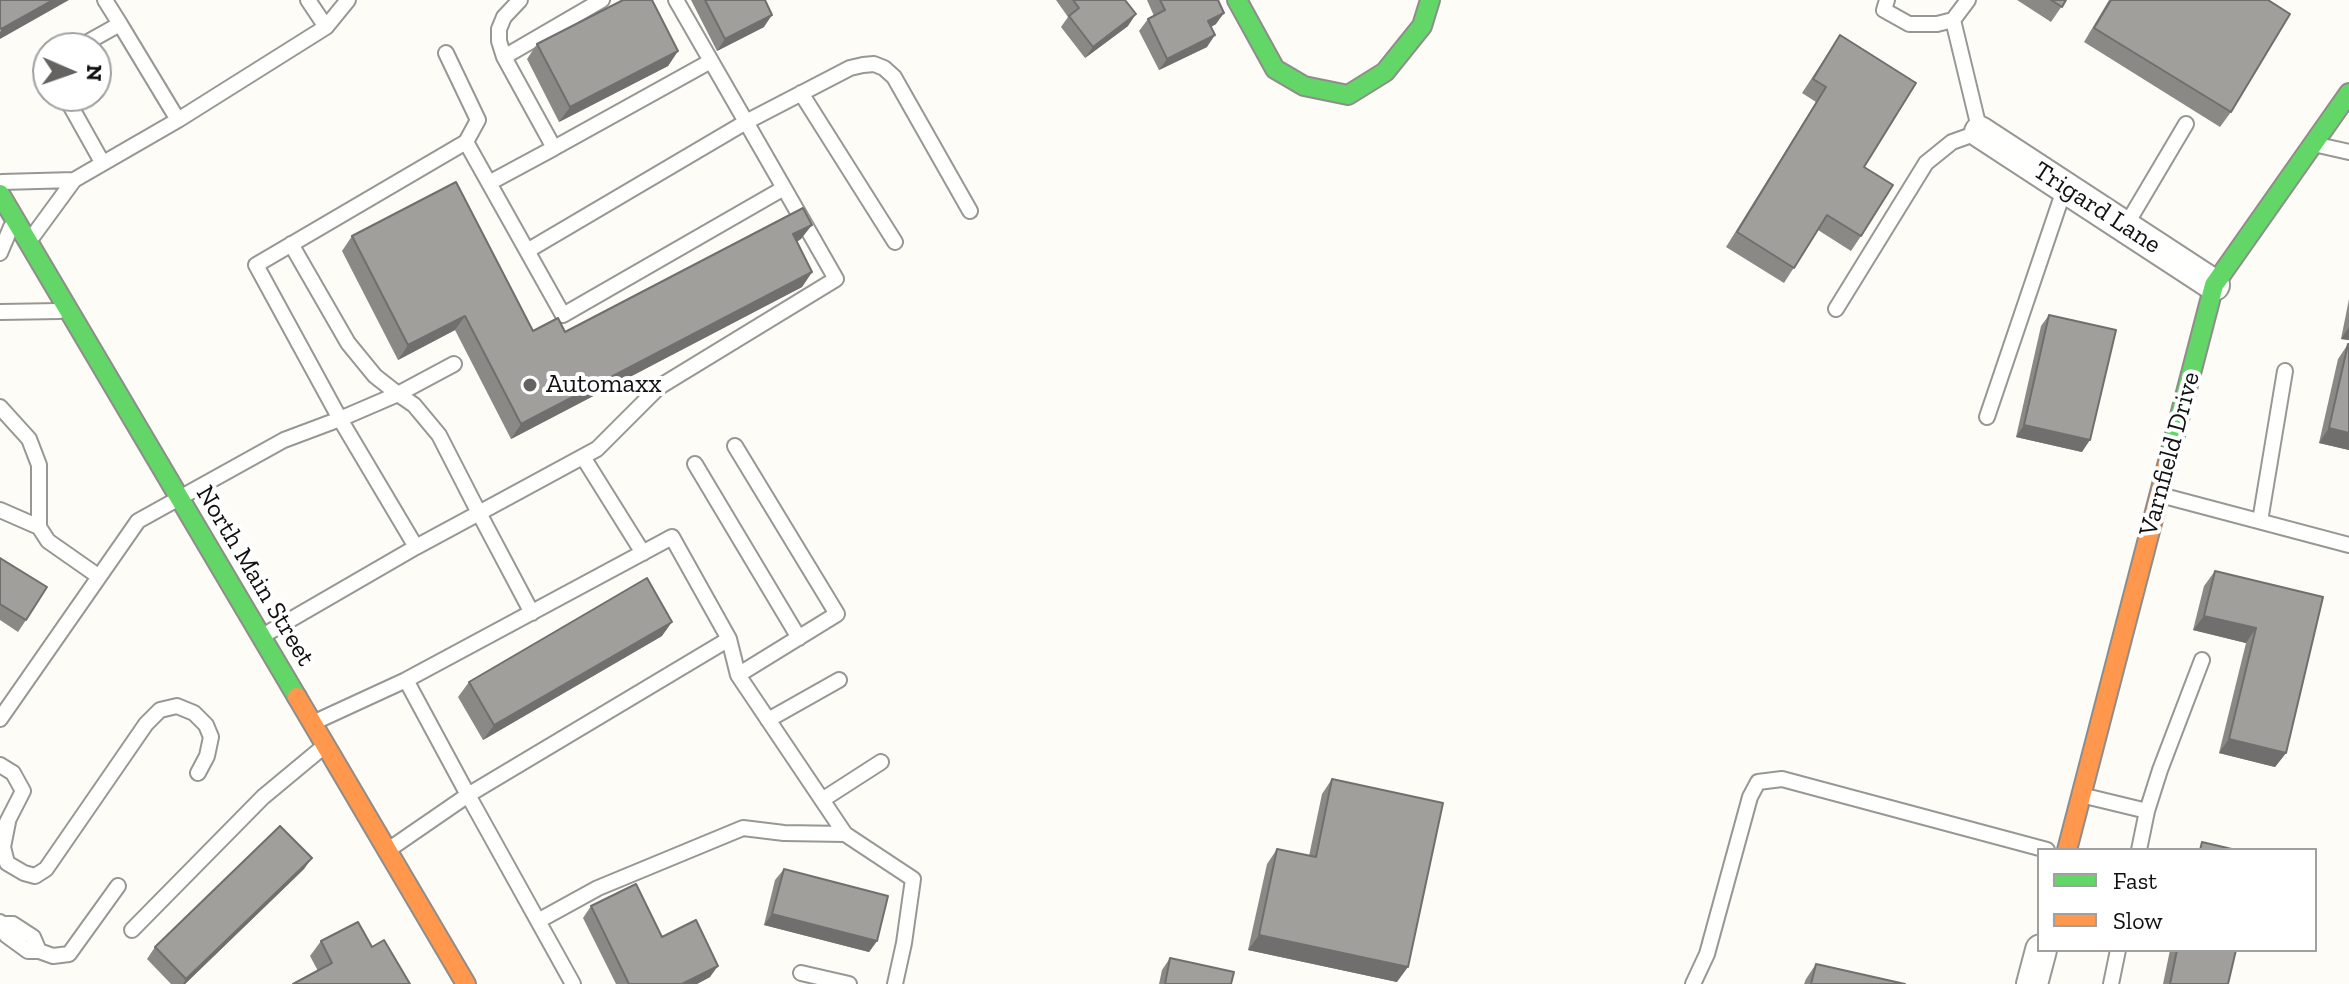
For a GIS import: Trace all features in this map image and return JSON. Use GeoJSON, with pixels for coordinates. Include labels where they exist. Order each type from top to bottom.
{"type":"FeatureCollection","features":[{"type":"Feature","properties":{"kind":"street"},"geometry":{"type":"LineString","coordinates":[[1237,0],[1275,69],[1304,86],[1348,95],[1385,72],[1422,26],[1430,0]]}},
{"type":"Feature","properties":{"kind":"street","name":"Varnfield Drive"},"geometry":{"type":"LineString","coordinates":[[2068,848],[2214,285],[2349,93]]}},
{"type":"Feature","properties":{"kind":"street","name":"Trigard Lane"},"geometry":{"type":"LineString","coordinates":[[1980,132],[2214,285]]}},
{"type":"Feature","properties":{"kind":"street","name":"North Main Street"},"geometry":{"type":"LineString","coordinates":[[0,194],[466,984]]}},
{"type":"Feature","properties":{"kind":"street"},"geometry":{"type":"LineString","coordinates":[[2032,984],[2040,952]]}},
{"type":"Feature","properties":{"kind":"lane"},"geometry":{"type":"LineString","coordinates":[[105,0],[178,120]]}},
{"type":"Feature","properties":{"kind":"lane"},"geometry":{"type":"LineString","coordinates":[[308,0],[326,27]]}},
{"type":"Feature","properties":{"kind":"lane"},"geometry":{"type":"LineString","coordinates":[[28,243],[74,180],[178,120],[326,27],[348,0]]}},
{"type":"Feature","properties":{"kind":"lane"},"geometry":{"type":"LineString","coordinates":[[520,0],[504,17],[499,29],[504,57],[554,148]]}},
{"type":"Feature","properties":{"kind":"lane"},"geometry":{"type":"LineString","coordinates":[[504,57],[602,0]]}},
{"type":"Feature","properties":{"kind":"lane"},"geometry":{"type":"LineString","coordinates":[[261,636],[597,449],[659,387],[836,279],[676,0]]}},
{"type":"Feature","properties":{"kind":"lane"},"geometry":{"type":"LineString","coordinates":[[1887,0],[1884,10],[1909,24],[1937,24],[1953,20],[1968,0]]}},
{"type":"Feature","properties":{"kind":"lane"},"geometry":{"type":"LineString","coordinates":[[1836,309],[1926,163],[1952,142],[1980,132],[1953,20]]}},
{"type":"Feature","properties":{"kind":"lane"},"geometry":{"type":"LineString","coordinates":[[106,32],[120,24]]}},
{"type":"Feature","properties":{"kind":"lane"},"geometry":{"type":"LineString","coordinates":[[416,547],[340,419],[256,265],[466,142],[478,120],[446,53]]}},
{"type":"Feature","properties":{"kind":"lane"},"geometry":{"type":"LineString","coordinates":[[489,183],[711,61]]}},
{"type":"Feature","properties":{"kind":"lane"},"geometry":{"type":"LineString","coordinates":[[527,251],[746,122],[850,68],[874,64],[894,77],[970,211]]}},
{"type":"Feature","properties":{"kind":"lane"},"geometry":{"type":"LineString","coordinates":[[801,93],[895,242]]}},
{"type":"Feature","properties":{"kind":"lane"},"geometry":{"type":"LineString","coordinates":[[74,112],[102,162]]}},
{"type":"Feature","properties":{"kind":"lane"},"geometry":{"type":"LineString","coordinates":[[2125,227],[2186,124]]}},
{"type":"Feature","properties":{"kind":"lane"},"geometry":{"type":"LineString","coordinates":[[466,142],[563,315],[784,188]]}},
{"type":"Feature","properties":{"kind":"lane"},"geometry":{"type":"LineString","coordinates":[[2313,144],[2349,152]]}},
{"type":"Feature","properties":{"kind":"lane"},"geometry":{"type":"LineString","coordinates":[[0,182],[74,180]]}},
{"type":"Feature","properties":{"kind":"lane"},"geometry":{"type":"LineString","coordinates":[[1987,417],[2065,187]]}},
{"type":"Feature","properties":{"kind":"lane"},"geometry":{"type":"LineString","coordinates":[[0,253],[14,219]]}},
{"type":"Feature","properties":{"kind":"lane"},"geometry":{"type":"LineString","coordinates":[[291,244],[348,343],[375,376],[414,405],[439,435],[532,613]]}},
{"type":"Feature","properties":{"kind":"lane"},"geometry":{"type":"LineString","coordinates":[[0,312],[67,311]]}},
{"type":"Feature","properties":{"kind":"lane"},"geometry":{"type":"LineString","coordinates":[[0,719],[138,521],[284,440],[398,394],[454,364]]}},
{"type":"Feature","properties":{"kind":"lane"},"geometry":{"type":"LineString","coordinates":[[2260,521],[2285,371]]}},
{"type":"Feature","properties":{"kind":"lane"},"geometry":{"type":"LineString","coordinates":[[0,407],[29,439],[39,465],[39,527],[48,541],[98,576]]}},
{"type":"Feature","properties":{"kind":"lane"},"geometry":{"type":"LineString","coordinates":[[735,446],[837,614],[738,675]]}},
{"type":"Feature","properties":{"kind":"lane"},"geometry":{"type":"LineString","coordinates":[[583,457],[643,553]]}},
{"type":"Feature","properties":{"kind":"lane"},"geometry":{"type":"LineString","coordinates":[[695,464],[799,638]]}},
{"type":"Feature","properties":{"kind":"lane"},"geometry":{"type":"LineString","coordinates":[[2160,495],[2349,545]]}},
{"type":"Feature","properties":{"kind":"lane"},"geometry":{"type":"LineString","coordinates":[[0,510],[39,527]]}},
{"type":"Feature","properties":{"kind":"lane"},"geometry":{"type":"LineString","coordinates":[[313,723],[406,680],[672,537],[729,639],[738,675],[845,834],[913,879],[895,984]]}},
{"type":"Feature","properties":{"kind":"lane"},"geometry":{"type":"LineString","coordinates":[[387,850],[468,795],[729,639]]}},
{"type":"Feature","properties":{"kind":"lane"},"geometry":{"type":"LineString","coordinates":[[2139,848],[2147,811],[2202,660]]}},
{"type":"Feature","properties":{"kind":"lane"},"geometry":{"type":"LineString","coordinates":[[406,680],[573,984]]}},
{"type":"Feature","properties":{"kind":"lane"},"geometry":{"type":"LineString","coordinates":[[768,720],[839,680]]}},
{"type":"Feature","properties":{"kind":"lane"},"geometry":{"type":"LineString","coordinates":[[8,822],[3,847],[7,863],[35,876],[46,869],[146,724],[160,710],[177,706],[194,713],[206,725],[211,737],[207,756],[198,773]]}},
{"type":"Feature","properties":{"kind":"lane"},"geometry":{"type":"LineString","coordinates":[[132,930],[263,797],[325,745]]}},
{"type":"Feature","properties":{"kind":"lane"},"geometry":{"type":"LineString","coordinates":[[822,800],[881,762]]}},
{"type":"Feature","properties":{"kind":"lane"},"geometry":{"type":"LineString","coordinates":[[0,765],[13,773],[23,791],[0,836]]}},
{"type":"Feature","properties":{"kind":"lane"},"geometry":{"type":"LineString","coordinates":[[1693,984],[1707,954],[1750,797],[1758,782],[1782,779],[2040,848]]}},
{"type":"Feature","properties":{"kind":"lane"},"geometry":{"type":"LineString","coordinates":[[2081,795],[2147,811]]}},
{"type":"Feature","properties":{"kind":"lane"},"geometry":{"type":"LineString","coordinates":[[538,921],[598,888],[743,828],[784,833],[845,834]]}},
{"type":"Feature","properties":{"kind":"lane"},"geometry":{"type":"LineString","coordinates":[[1,923],[6,935],[28,951],[53,956],[69,954],[118,886]]}},
{"type":"Feature","properties":{"kind":"lane"},"geometry":{"type":"LineString","coordinates":[[2111,984],[2118,952]]}},
{"type":"Feature","properties":{"kind":"lane"},"geometry":{"type":"LineString","coordinates":[[801,973],[849,984]]}},
{"type":"Feature","properties":{"kind":"building"},"geometry":{"type":"Polygon","coordinates":[[[0,0],[53,0],[1,29],[0,0]]]}},
{"type":"Feature","properties":{"kind":"building"},"geometry":{"type":"Polygon","coordinates":[[[623,0],[652,0],[678,51],[570,107],[537,44],[623,0]]]}},
{"type":"Feature","properties":{"kind":"building"},"geometry":{"type":"Polygon","coordinates":[[[705,0],[765,0],[772,15],[725,39],[705,0]]]}},
{"type":"Feature","properties":{"kind":"building"},"geometry":{"type":"Polygon","coordinates":[[[1073,0],[1125,0],[1136,14],[1093,47],[1069,16],[1079,8],[1073,0]]]}},
{"type":"Feature","properties":{"kind":"building"},"geometry":{"type":"Polygon","coordinates":[[[1160,0],[1218,0],[1224,13],[1208,21],[1215,35],[1167,59],[1148,19],[1165,10],[1160,0]]]}},
{"type":"Feature","properties":{"kind":"building"},"geometry":{"type":"Polygon","coordinates":[[[2051,0],[2066,0],[2062,7],[2051,0]]]}},
{"type":"Feature","properties":{"kind":"building"},"geometry":{"type":"Polygon","coordinates":[[[2111,0],[2268,0],[2290,14],[2231,112],[2094,28],[2111,0]]]}},
{"type":"Feature","properties":{"kind":"building"},"geometry":{"type":"Polygon","coordinates":[[[1840,35],[1916,83],[1864,167],[1893,185],[1861,236],[1827,215],[1794,268],[1737,232],[1826,87],[1813,79],[1840,35]]]}},
{"type":"Feature","properties":{"kind":"building"},"geometry":{"type":"Polygon","coordinates":[[[456,182],[533,331],[558,318],[565,332],[803,208],[812,225],[793,234],[812,272],[521,424],[465,316],[408,345],[352,236],[456,182]]]}},
{"type":"Feature","properties":{"kind":"building"},"geometry":{"type":"Polygon","coordinates":[[[2049,315],[2116,330],[2090,440],[2024,425],[2049,315]]]}},
{"type":"Feature","properties":{"kind":"building"},"geometry":{"type":"Polygon","coordinates":[[[2349,344],[2349,433],[2329,428],[2349,344]]]}},
{"type":"Feature","properties":{"kind":"building"},"geometry":{"type":"Polygon","coordinates":[[[0,558],[47,587],[26,620],[0,604],[0,558]]]}},
{"type":"Feature","properties":{"kind":"building"},"geometry":{"type":"Polygon","coordinates":[[[2215,571],[2323,597],[2286,753],[2229,739],[2256,628],[2204,616],[2215,571]]]}},
{"type":"Feature","properties":{"kind":"building"},"geometry":{"type":"Polygon","coordinates":[[[647,578],[672,622],[494,725],[469,682],[647,578]]]}},
{"type":"Feature","properties":{"kind":"building"},"geometry":{"type":"Polygon","coordinates":[[[1332,779],[1443,803],[1408,967],[1259,935],[1277,849],[1316,857],[1332,779]]]}},
{"type":"Feature","properties":{"kind":"building"},"geometry":{"type":"Polygon","coordinates":[[[280,826],[312,858],[186,979],[155,947],[280,826]]]}},
{"type":"Feature","properties":{"kind":"building"},"geometry":{"type":"Polygon","coordinates":[[[2202,842],[2228,848],[2200,848],[2202,842]]]}},
{"type":"Feature","properties":{"kind":"building"},"geometry":{"type":"Polygon","coordinates":[[[784,869],[888,896],[877,941],[772,914],[784,869]]]}},
{"type":"Feature","properties":{"kind":"building"},"geometry":{"type":"Polygon","coordinates":[[[636,884],[662,937],[696,920],[718,966],[682,984],[629,984],[591,906],[636,884]]]}},
{"type":"Feature","properties":{"kind":"building"},"geometry":{"type":"Polygon","coordinates":[[[358,922],[372,947],[384,940],[410,984],[293,984],[332,963],[321,941],[358,922]]]}},
{"type":"Feature","properties":{"kind":"building"},"geometry":{"type":"Polygon","coordinates":[[[2177,952],[2236,952],[2228,984],[2170,984],[2177,952]]]}},
{"type":"Feature","properties":{"kind":"building"},"geometry":{"type":"Polygon","coordinates":[[[1170,958],[1234,972],[1231,984],[1165,984],[1170,958]]]}},
{"type":"Feature","properties":{"kind":"building"},"geometry":{"type":"Polygon","coordinates":[[[1816,964],[1905,984],[1811,984],[1816,964]]]}},
{"type":"Feature","properties":{"kind":"traffic: fast"},"geometry":{"type":"LineString","coordinates":[[1237,0],[1275,69],[1304,86],[1348,95],[1385,72],[1422,26],[1430,0]]}},
{"type":"Feature","properties":{"kind":"traffic: fast"},"geometry":{"type":"LineString","coordinates":[[2170,454],[2214,285],[2349,93]]}},
{"type":"Feature","properties":{"kind":"traffic: fast"},"geometry":{"type":"LineString","coordinates":[[0,194],[297,697]]}},
{"type":"Feature","properties":{"kind":"traffic: slow"},"geometry":{"type":"LineString","coordinates":[[2068,848],[2170,454]]}},
{"type":"Feature","properties":{"kind":"traffic: slow"},"geometry":{"type":"LineString","coordinates":[[297,697],[466,984]]}},
{"type":"Feature","properties":{"kind":"place","name":"Automaxx"},"geometry":{"type":"Point","coordinates":[530,385]}}]}
